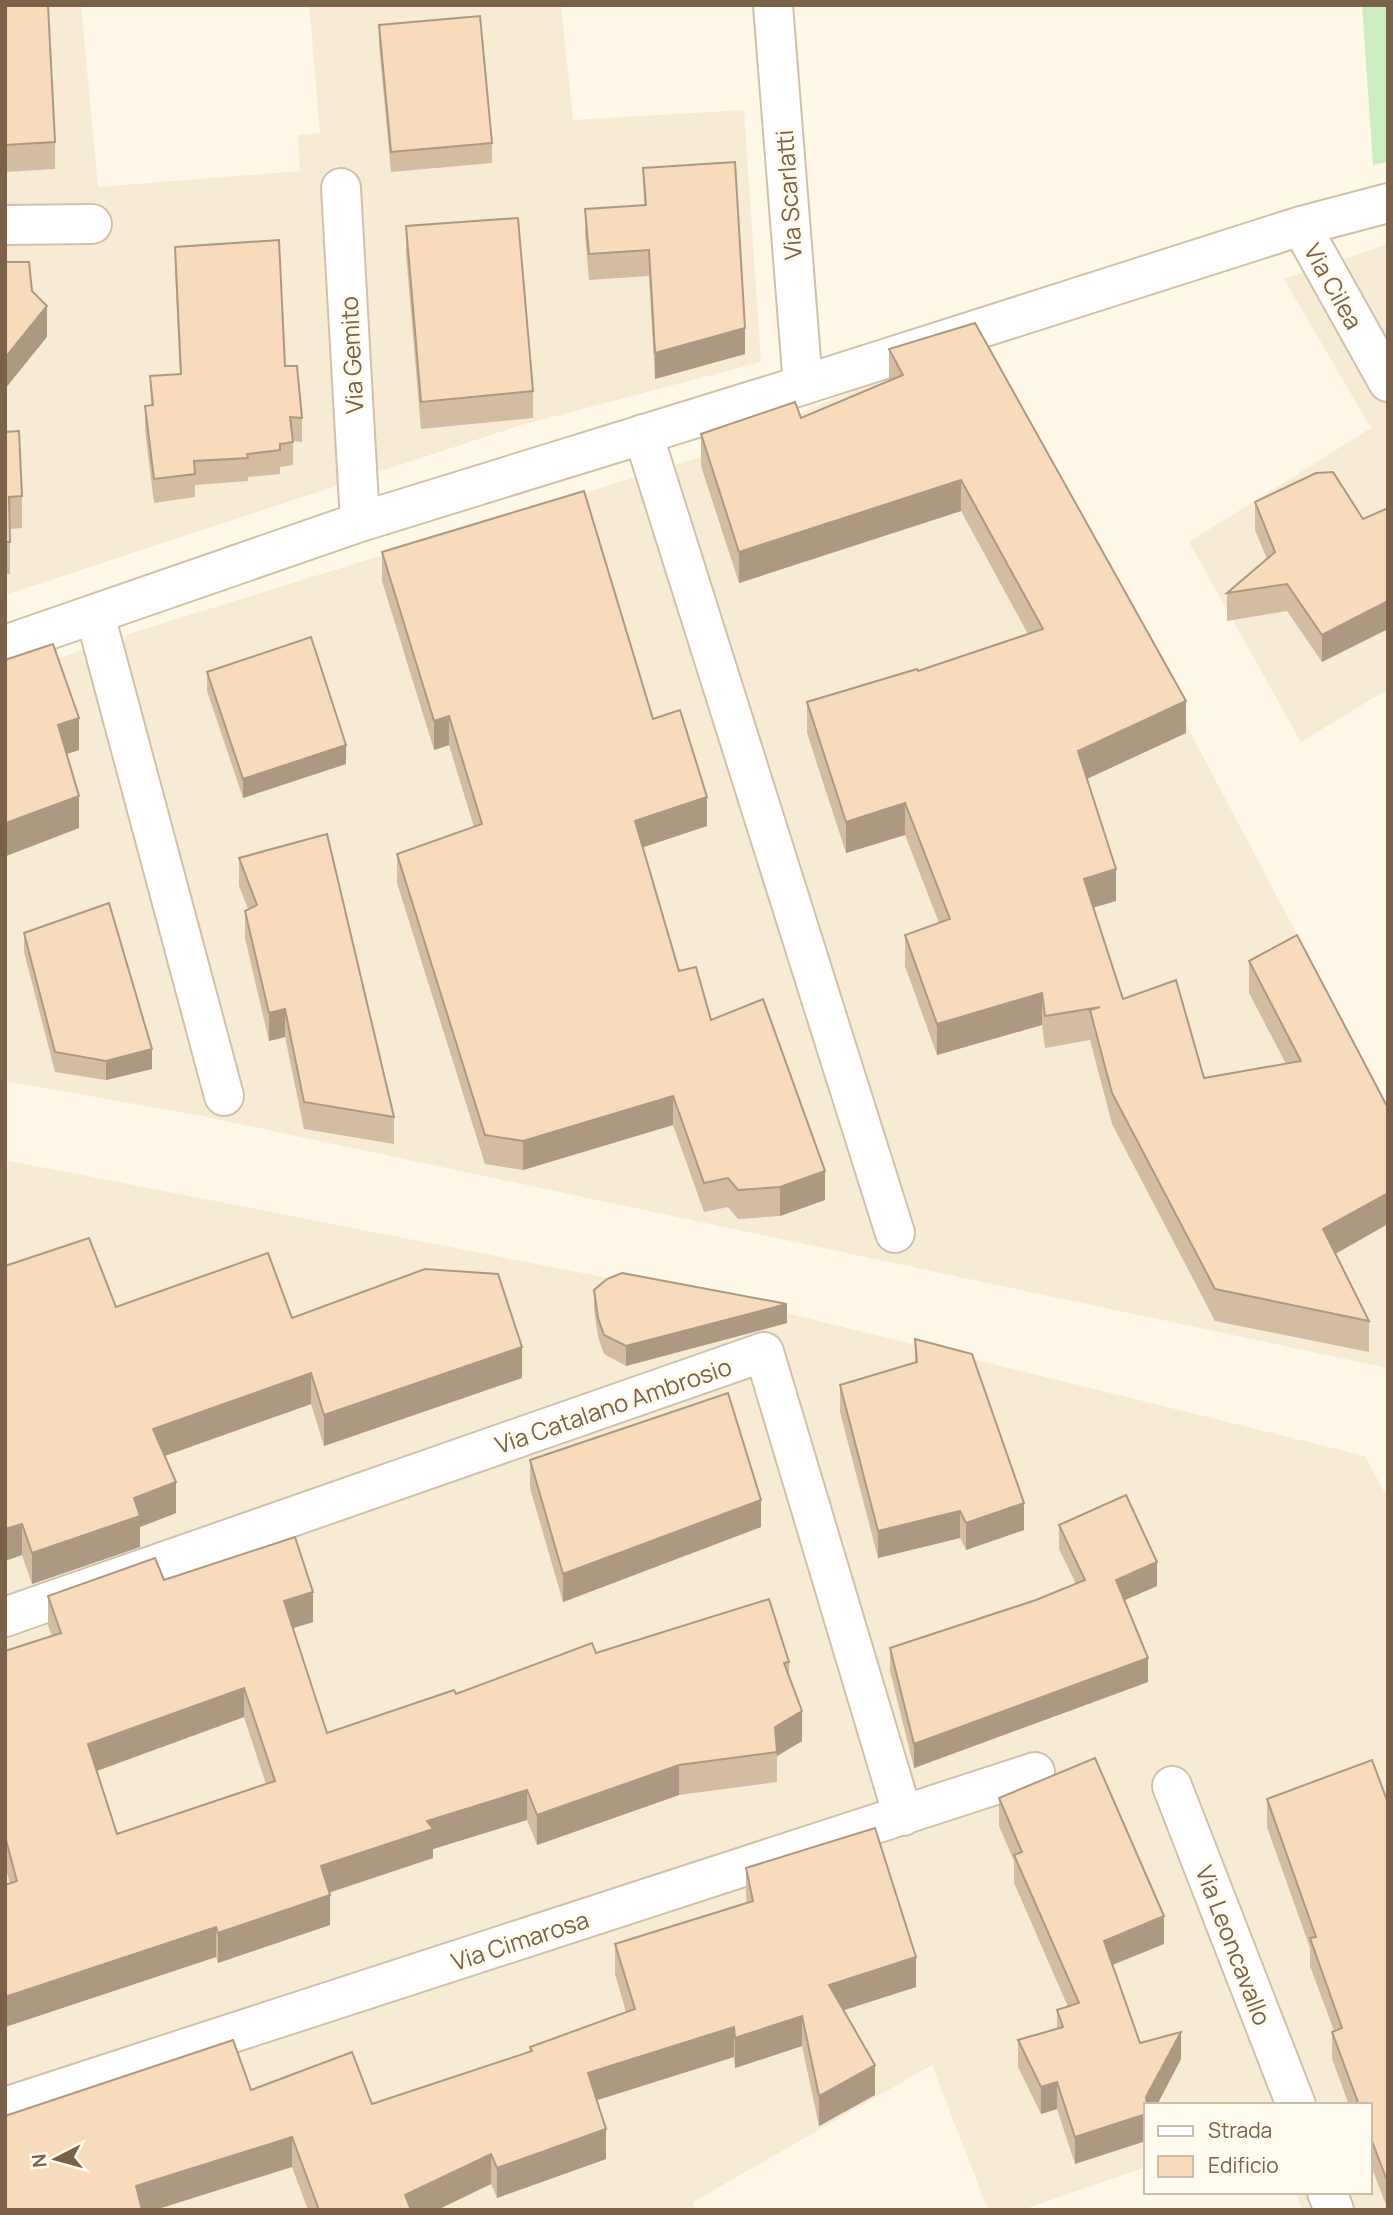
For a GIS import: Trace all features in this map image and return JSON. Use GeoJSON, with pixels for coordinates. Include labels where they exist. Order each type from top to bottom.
{"type":"FeatureCollection","features":[{"type":"Feature","properties":{"kind":"street","name":"Via Scarlatti"},"geometry":{"type":"LineString","coordinates":[[773,5],[803,386]]}},
{"type":"Feature","properties":{"kind":"street","name":"Via Gemito"},"geometry":{"type":"LineString","coordinates":[[341,188],[360,522]]}},
{"type":"Feature","properties":{"kind":"street"},"geometry":{"type":"LineString","coordinates":[[5,645],[360,522],[803,386],[1301,226],[1388,203]]}},
{"type":"Feature","properties":{"kind":"street"},"geometry":{"type":"LineString","coordinates":[[5,225],[92,224]]}},
{"type":"Feature","properties":{"kind":"street","name":"Via Cilea"},"geometry":{"type":"LineString","coordinates":[[1301,226],[1388,382]]}},
{"type":"Feature","properties":{"kind":"street"},"geometry":{"type":"LineString","coordinates":[[643,434],[894,1233]]}},
{"type":"Feature","properties":{"kind":"street"},"geometry":{"type":"LineString","coordinates":[[95,615],[224,1096]]}},
{"type":"Feature","properties":{"kind":"street","name":"Via Catalano Ambrosio"},"geometry":{"type":"LineString","coordinates":[[5,1617],[764,1352],[902,1816]]}},
{"type":"Feature","properties":{"kind":"street","name":"Via Cimarosa"},"geometry":{"type":"LineString","coordinates":[[5,2107],[1035,1772]]}},
{"type":"Feature","properties":{"kind":"street","name":"Via Leoncavallo"},"geometry":{"type":"LineString","coordinates":[[1172,1786],[1295,2103]]}},
{"type":"Feature","properties":{"kind":"shaded area"},"geometry":{"type":"Polygon","coordinates":[[[5,5],[81,5],[98,187],[300,171],[298,135],[320,133],[309,5],[561,5],[573,120],[744,110],[761,362],[518,426],[5,595],[5,5]]]}},
{"type":"Feature","properties":{"kind":"shaded area"},"geometry":{"type":"Polygon","coordinates":[[[1388,244],[1388,689],[1301,742],[1189,542],[1371,428],[1284,279],[1388,244]]]}},
{"type":"Feature","properties":{"kind":"shaded area"},"geometry":{"type":"Polygon","coordinates":[[[987,347],[1388,1107],[1388,1368],[197,1115],[5,1081],[5,677],[144,629],[694,459],[877,380],[987,347]]]}},
{"type":"Feature","properties":{"kind":"shaded area"},"geometry":{"type":"Polygon","coordinates":[[[5,1160],[782,1312],[1365,1456],[1388,1499],[1388,2210],[1302,2210],[1296,2194],[1372,2194],[1372,2103],[1144,2103],[1144,2168],[1022,2210],[988,2210],[932,2065],[693,2202],[695,2210],[5,2210],[5,1160]]]}},
{"type":"Feature","properties":{"kind":"green space"},"geometry":{"type":"Polygon","coordinates":[[[1362,5],[1388,5],[1388,162],[1373,165],[1362,5]]]}},
{"type":"Feature","properties":{"kind":"building"},"geometry":{"type":"Polygon","coordinates":[[[5,5],[48,5],[55,142],[5,145],[5,5]]]}},
{"type":"Feature","properties":{"kind":"building"},"geometry":{"type":"Polygon","coordinates":[[[480,16],[492,143],[391,152],[379,25],[480,16]]]}},
{"type":"Feature","properties":{"kind":"building"},"geometry":{"type":"Polygon","coordinates":[[[735,162],[745,328],[655,353],[649,250],[589,254],[585,209],[646,205],[643,168],[735,162]]]}},
{"type":"Feature","properties":{"kind":"building"},"geometry":{"type":"Polygon","coordinates":[[[518,218],[533,391],[421,402],[406,226],[518,218]]]}},
{"type":"Feature","properties":{"kind":"building"},"geometry":{"type":"Polygon","coordinates":[[[279,240],[285,366],[297,366],[302,418],[290,417],[293,442],[280,444],[280,450],[247,454],[248,458],[194,461],[195,474],[154,479],[145,406],[153,405],[150,376],[181,374],[175,247],[279,240]]]}},
{"type":"Feature","properties":{"kind":"building"},"geometry":{"type":"Polygon","coordinates":[[[5,260],[29,262],[32,291],[47,306],[5,358],[5,260]]]}},
{"type":"Feature","properties":{"kind":"building"},"geometry":{"type":"Polygon","coordinates":[[[975,323],[1186,701],[1078,751],[1116,869],[1084,879],[1123,999],[1176,980],[1204,1078],[1301,1061],[1249,961],[1297,935],[1388,1108],[1388,1193],[1323,1229],[1369,1321],[1215,1289],[1112,1093],[1090,1010],[1100,1007],[1045,1016],[1042,993],[937,1024],[905,935],[950,919],[905,803],[846,822],[807,702],[917,669],[918,671],[1043,629],[961,480],[739,552],[701,434],[795,402],[801,418],[903,375],[889,349],[975,323]]]}},
{"type":"Feature","properties":{"kind":"building"},"geometry":{"type":"Polygon","coordinates":[[[19,431],[22,496],[9,497],[10,542],[5,542],[5,432],[19,431]]]}},
{"type":"Feature","properties":{"kind":"building"},"geometry":{"type":"Polygon","coordinates":[[[1333,472],[1363,519],[1388,508],[1388,601],[1322,635],[1287,584],[1227,593],[1275,552],[1255,502],[1316,473],[1333,472]]]}},
{"type":"Feature","properties":{"kind":"building"},"geometry":{"type":"Polygon","coordinates":[[[584,491],[653,719],[680,710],[707,797],[635,821],[679,971],[696,967],[711,1020],[763,999],[825,1171],[780,1187],[738,1190],[728,1178],[704,1183],[673,1096],[523,1141],[485,1135],[397,854],[482,824],[449,716],[434,721],[382,552],[584,491]]]}},
{"type":"Feature","properties":{"kind":"building"},"geometry":{"type":"Polygon","coordinates":[[[311,637],[346,745],[243,779],[207,672],[311,637]]]}},
{"type":"Feature","properties":{"kind":"building"},"geometry":{"type":"Polygon","coordinates":[[[53,644],[79,718],[58,725],[79,796],[6,823],[5,660],[53,644]]]}},
{"type":"Feature","properties":{"kind":"building"},"geometry":{"type":"Polygon","coordinates":[[[327,834],[394,1117],[304,1102],[285,1009],[269,1013],[245,911],[257,905],[239,858],[327,834]]]}},
{"type":"Feature","properties":{"kind":"building"},"geometry":{"type":"Polygon","coordinates":[[[109,903],[152,1049],[106,1061],[55,1052],[24,933],[109,903]]]}},
{"type":"Feature","properties":{"kind":"building"},"geometry":{"type":"Polygon","coordinates":[[[89,1238],[116,1307],[268,1253],[292,1318],[425,1269],[498,1274],[522,1347],[324,1415],[311,1373],[153,1429],[176,1482],[134,1498],[140,1516],[32,1553],[22,1524],[5,1529],[5,1266],[89,1238]]]}},
{"type":"Feature","properties":{"kind":"building"},"geometry":{"type":"Polygon","coordinates":[[[622,1273],[787,1304],[626,1346],[604,1335],[598,1318],[594,1290],[607,1279],[622,1273]]]}},
{"type":"Feature","properties":{"kind":"building"},"geometry":{"type":"Polygon","coordinates":[[[915,1339],[972,1354],[1024,1503],[966,1523],[960,1511],[878,1531],[840,1385],[917,1362],[915,1339]]]}},
{"type":"Feature","properties":{"kind":"building"},"geometry":{"type":"Polygon","coordinates":[[[728,1393],[761,1500],[563,1574],[530,1460],[728,1393]]]}},
{"type":"Feature","properties":{"kind":"building"},"geometry":{"type":"Polygon","coordinates":[[[1126,1495],[1157,1562],[1116,1580],[1148,1658],[914,1744],[890,1648],[1036,1600],[1085,1580],[1059,1525],[1126,1495]]]}},
{"type":"Feature","properties":{"kind":"building"},"geometry":{"type":"Polygon","coordinates":[[[295,1537],[313,1592],[284,1601],[327,1733],[454,1690],[456,1694],[592,1643],[596,1653],[769,1599],[789,1662],[784,1663],[802,1711],[775,1727],[777,1752],[679,1765],[537,1815],[527,1790],[427,1821],[433,1829],[321,1866],[330,1895],[218,1933],[216,1927],[5,1997],[5,1885],[17,1881],[5,1836],[5,1651],[61,1633],[48,1596],[155,1558],[164,1580],[295,1537]],[[244,1688],[88,1744],[117,1834],[275,1781],[244,1688]]]}},
{"type":"Feature","properties":{"kind":"building"},"geometry":{"type":"Polygon","coordinates":[[[1095,1758],[1164,1916],[1104,1941],[1140,2043],[1181,2032],[1146,2097],[1144,2115],[1075,2137],[1057,2082],[1041,2087],[1018,2040],[1063,2027],[1057,2010],[1079,2003],[1014,1855],[1022,1852],[999,1798],[1095,1758]]]}},
{"type":"Feature","properties":{"kind":"building"},"geometry":{"type":"Polygon","coordinates":[[[1372,1760],[1388,1803],[1388,2183],[1372,2141],[1372,2103],[1358,2103],[1332,2032],[1342,2028],[1310,1938],[1316,1937],[1267,1799],[1372,1760]]]}},
{"type":"Feature","properties":{"kind":"building"},"geometry":{"type":"Polygon","coordinates":[[[875,1828],[916,1957],[829,1985],[875,2065],[819,2096],[802,2016],[735,2038],[734,2027],[588,2073],[606,2129],[497,2168],[491,2154],[405,2195],[411,2210],[319,2210],[292,2137],[136,2186],[142,2210],[5,2210],[5,2116],[233,2040],[251,2090],[352,2052],[372,2104],[532,2051],[530,2047],[635,2009],[615,1944],[753,1901],[746,1868],[875,1828]]]}}]}
